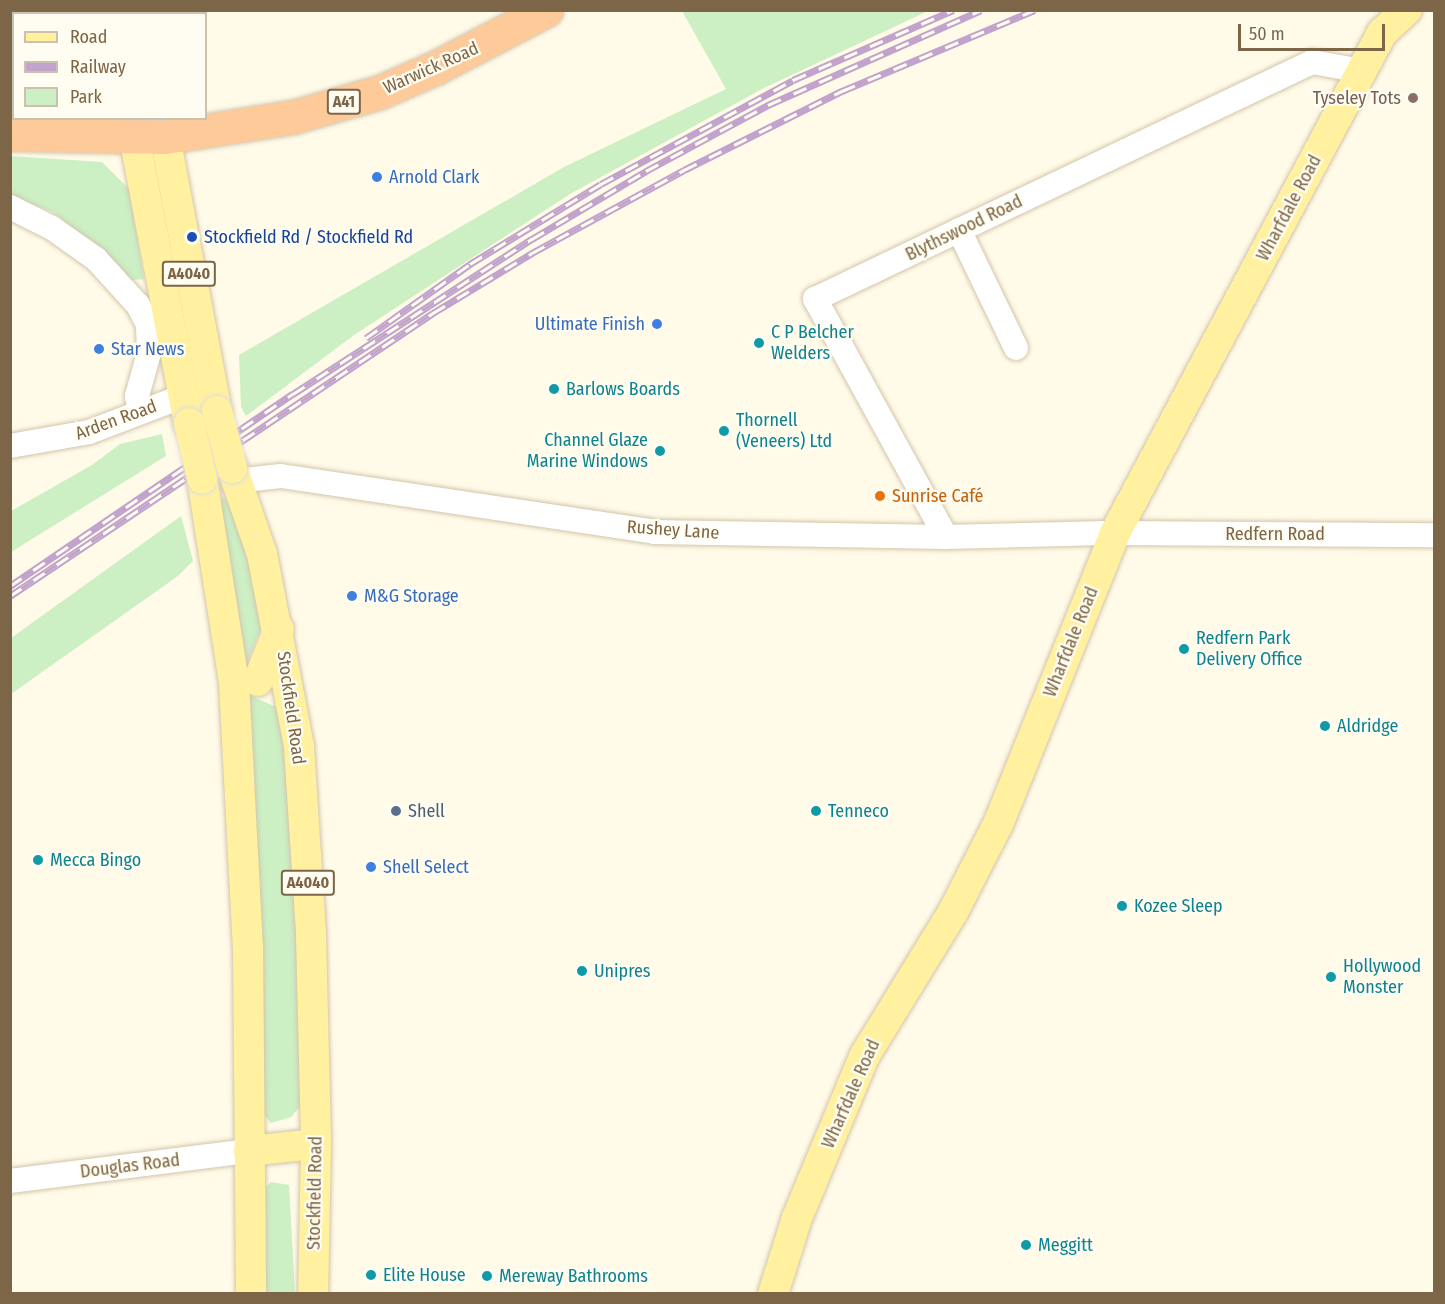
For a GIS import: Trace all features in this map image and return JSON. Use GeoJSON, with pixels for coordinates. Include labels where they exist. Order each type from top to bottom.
{"type":"FeatureCollection","features":[{"type":"Feature","properties":{"kind":"highway","name":"Warwick Road"},"geometry":{"type":"LineString","coordinates":[[15,132],[149,136],[248,126],[380,92],[437,67],[546,10]]}},
{"type":"Feature","properties":{"kind":"main road","name":"Wharfdale Road"},"geometry":{"type":"LineString","coordinates":[[773,1293],[797,1218],[865,1055],[953,912],[999,822],[1115,533],[1382,33],[1407,10]]}},
{"type":"Feature","properties":{"kind":"main road","name":"Stockfield Road"},"geometry":{"type":"LineString","coordinates":[[149,136],[200,404],[204,485],[259,681],[299,747],[311,935],[316,1144],[313,1293]]}},
{"type":"Feature","properties":{"kind":"main road","name":"Stockfield Road"},"geometry":{"type":"LineString","coordinates":[[200,404],[233,475],[262,554],[279,629],[259,681],[248,946],[251,1293]]}},
{"type":"Feature","properties":{"kind":"main road"},"geometry":{"type":"LineString","coordinates":[[204,485],[233,475]]}},
{"type":"Feature","properties":{"kind":"main road"},"geometry":{"type":"LineString","coordinates":[[249,1150],[316,1144]]}},
{"type":"Feature","properties":{"kind":"street","name":"Blythswood Road"},"geometry":{"type":"LineString","coordinates":[[946,537],[815,299],[1312,62],[1362,71]]}},
{"type":"Feature","properties":{"kind":"street"},"geometry":{"type":"LineString","coordinates":[[10,207],[52,228],[96,259],[138,304],[148,325],[149,353],[137,396],[140,412]]}},
{"type":"Feature","properties":{"kind":"street"},"geometry":{"type":"LineString","coordinates":[[960,230],[1016,348]]}},
{"type":"Feature","properties":{"kind":"street","name":"Arden Road"},"geometry":{"type":"LineString","coordinates":[[10,446],[89,432],[140,412],[200,404]]}},
{"type":"Feature","properties":{"kind":"street","name":"Rushey Lane"},"geometry":{"type":"LineString","coordinates":[[233,475],[281,476],[654,532],[946,537],[1115,533]]}},
{"type":"Feature","properties":{"kind":"street","name":"Redfern Road"},"geometry":{"type":"LineString","coordinates":[[1115,533],[1434,534]]}},
{"type":"Feature","properties":{"kind":"street","name":"Douglas Road"},"geometry":{"type":"LineString","coordinates":[[10,1181],[249,1150]]}},
{"type":"Feature","properties":{"kind":"green space"},"geometry":{"type":"Polygon","coordinates":[[[682,11],[928,11],[762,89],[570,194],[354,335],[246,416],[241,407],[239,355],[564,167],[726,89],[682,11]]]}},
{"type":"Feature","properties":{"kind":"green space"},"geometry":{"type":"Polygon","coordinates":[[[10,156],[102,162],[129,189],[144,279],[132,280],[53,212],[11,196],[10,156]]]}},
{"type":"Feature","properties":{"kind":"green space"},"geometry":{"type":"Polygon","coordinates":[[[162,434],[166,456],[11,552],[11,511],[92,465],[120,444],[162,434]]]}},
{"type":"Feature","properties":{"kind":"green space"},"geometry":{"type":"Polygon","coordinates":[[[224,497],[233,505],[265,619],[248,660],[241,657],[217,503],[224,497]]]}},
{"type":"Feature","properties":{"kind":"green space"},"geometry":{"type":"Polygon","coordinates":[[[181,516],[193,561],[178,576],[11,694],[11,638],[181,516]]]}},
{"type":"Feature","properties":{"kind":"green space"},"geometry":{"type":"Polygon","coordinates":[[[249,695],[281,709],[293,793],[305,1101],[291,1117],[271,1123],[262,1113],[249,695]]]}},
{"type":"Feature","properties":{"kind":"green space"},"geometry":{"type":"Polygon","coordinates":[[[271,1182],[289,1185],[295,1293],[266,1293],[266,1187],[271,1182]]]}},
{"type":"Feature","properties":{"kind":"railway"},"geometry":{"type":"LineString","coordinates":[[366,338],[470,264],[601,184],[793,80],[953,10]]}},
{"type":"Feature","properties":{"kind":"railway"},"geometry":{"type":"LineString","coordinates":[[10,586],[293,394],[532,239],[646,171],[768,105],[981,10]]}},
{"type":"Feature","properties":{"kind":"railway"},"geometry":{"type":"LineString","coordinates":[[10,596],[433,313],[532,253],[684,170],[842,91],[1035,10]]}},
{"type":"Feature","properties":{"kind":"place","name":"Tyseley Tots"},"geometry":{"type":"Point","coordinates":[1413,98]}},
{"type":"Feature","properties":{"kind":"place","name":"Arnold Clark"},"geometry":{"type":"Point","coordinates":[377,177]}},
{"type":"Feature","properties":{"kind":"place","name":"Stockfield Rd / Stockfield Rd"},"geometry":{"type":"Point","coordinates":[192,237]}},
{"type":"Feature","properties":{"kind":"place","name":"Ultimate Finish"},"geometry":{"type":"Point","coordinates":[657,324]}},
{"type":"Feature","properties":{"kind":"place","name":"C P Belcher Welders"},"geometry":{"type":"Point","coordinates":[759,343]}},
{"type":"Feature","properties":{"kind":"place","name":"Star News"},"geometry":{"type":"Point","coordinates":[99,349]}},
{"type":"Feature","properties":{"kind":"place","name":"Barlows Boards"},"geometry":{"type":"Point","coordinates":[554,389]}},
{"type":"Feature","properties":{"kind":"place","name":"Thornell (Veneers) Ltd"},"geometry":{"type":"Point","coordinates":[724,431]}},
{"type":"Feature","properties":{"kind":"place","name":"Channel Glaze Marine Windows"},"geometry":{"type":"Point","coordinates":[660,451]}},
{"type":"Feature","properties":{"kind":"place","name":"Sunrise Café"},"geometry":{"type":"Point","coordinates":[880,496]}},
{"type":"Feature","properties":{"kind":"place","name":"M&G Storage"},"geometry":{"type":"Point","coordinates":[352,596]}},
{"type":"Feature","properties":{"kind":"place","name":"Redfern Park Delivery Office"},"geometry":{"type":"Point","coordinates":[1184,649]}},
{"type":"Feature","properties":{"kind":"place","name":"Aldridge"},"geometry":{"type":"Point","coordinates":[1325,726]}},
{"type":"Feature","properties":{"kind":"place","name":"Shell"},"geometry":{"type":"Point","coordinates":[396,811]}},
{"type":"Feature","properties":{"kind":"place","name":"Tenneco"},"geometry":{"type":"Point","coordinates":[816,811]}},
{"type":"Feature","properties":{"kind":"place","name":"Mecca Bingo"},"geometry":{"type":"Point","coordinates":[38,860]}},
{"type":"Feature","properties":{"kind":"place","name":"Shell Select"},"geometry":{"type":"Point","coordinates":[371,867]}},
{"type":"Feature","properties":{"kind":"place","name":"Kozee Sleep"},"geometry":{"type":"Point","coordinates":[1122,906]}},
{"type":"Feature","properties":{"kind":"place","name":"Unipres"},"geometry":{"type":"Point","coordinates":[582,971]}},
{"type":"Feature","properties":{"kind":"place","name":"Hollywood Monster"},"geometry":{"type":"Point","coordinates":[1331,977]}},
{"type":"Feature","properties":{"kind":"place","name":"Meggitt"},"geometry":{"type":"Point","coordinates":[1026,1245]}},
{"type":"Feature","properties":{"kind":"place","name":"Elite House"},"geometry":{"type":"Point","coordinates":[371,1275]}},
{"type":"Feature","properties":{"kind":"place","name":"Mereway Bathrooms"},"geometry":{"type":"Point","coordinates":[487,1276]}}]}
